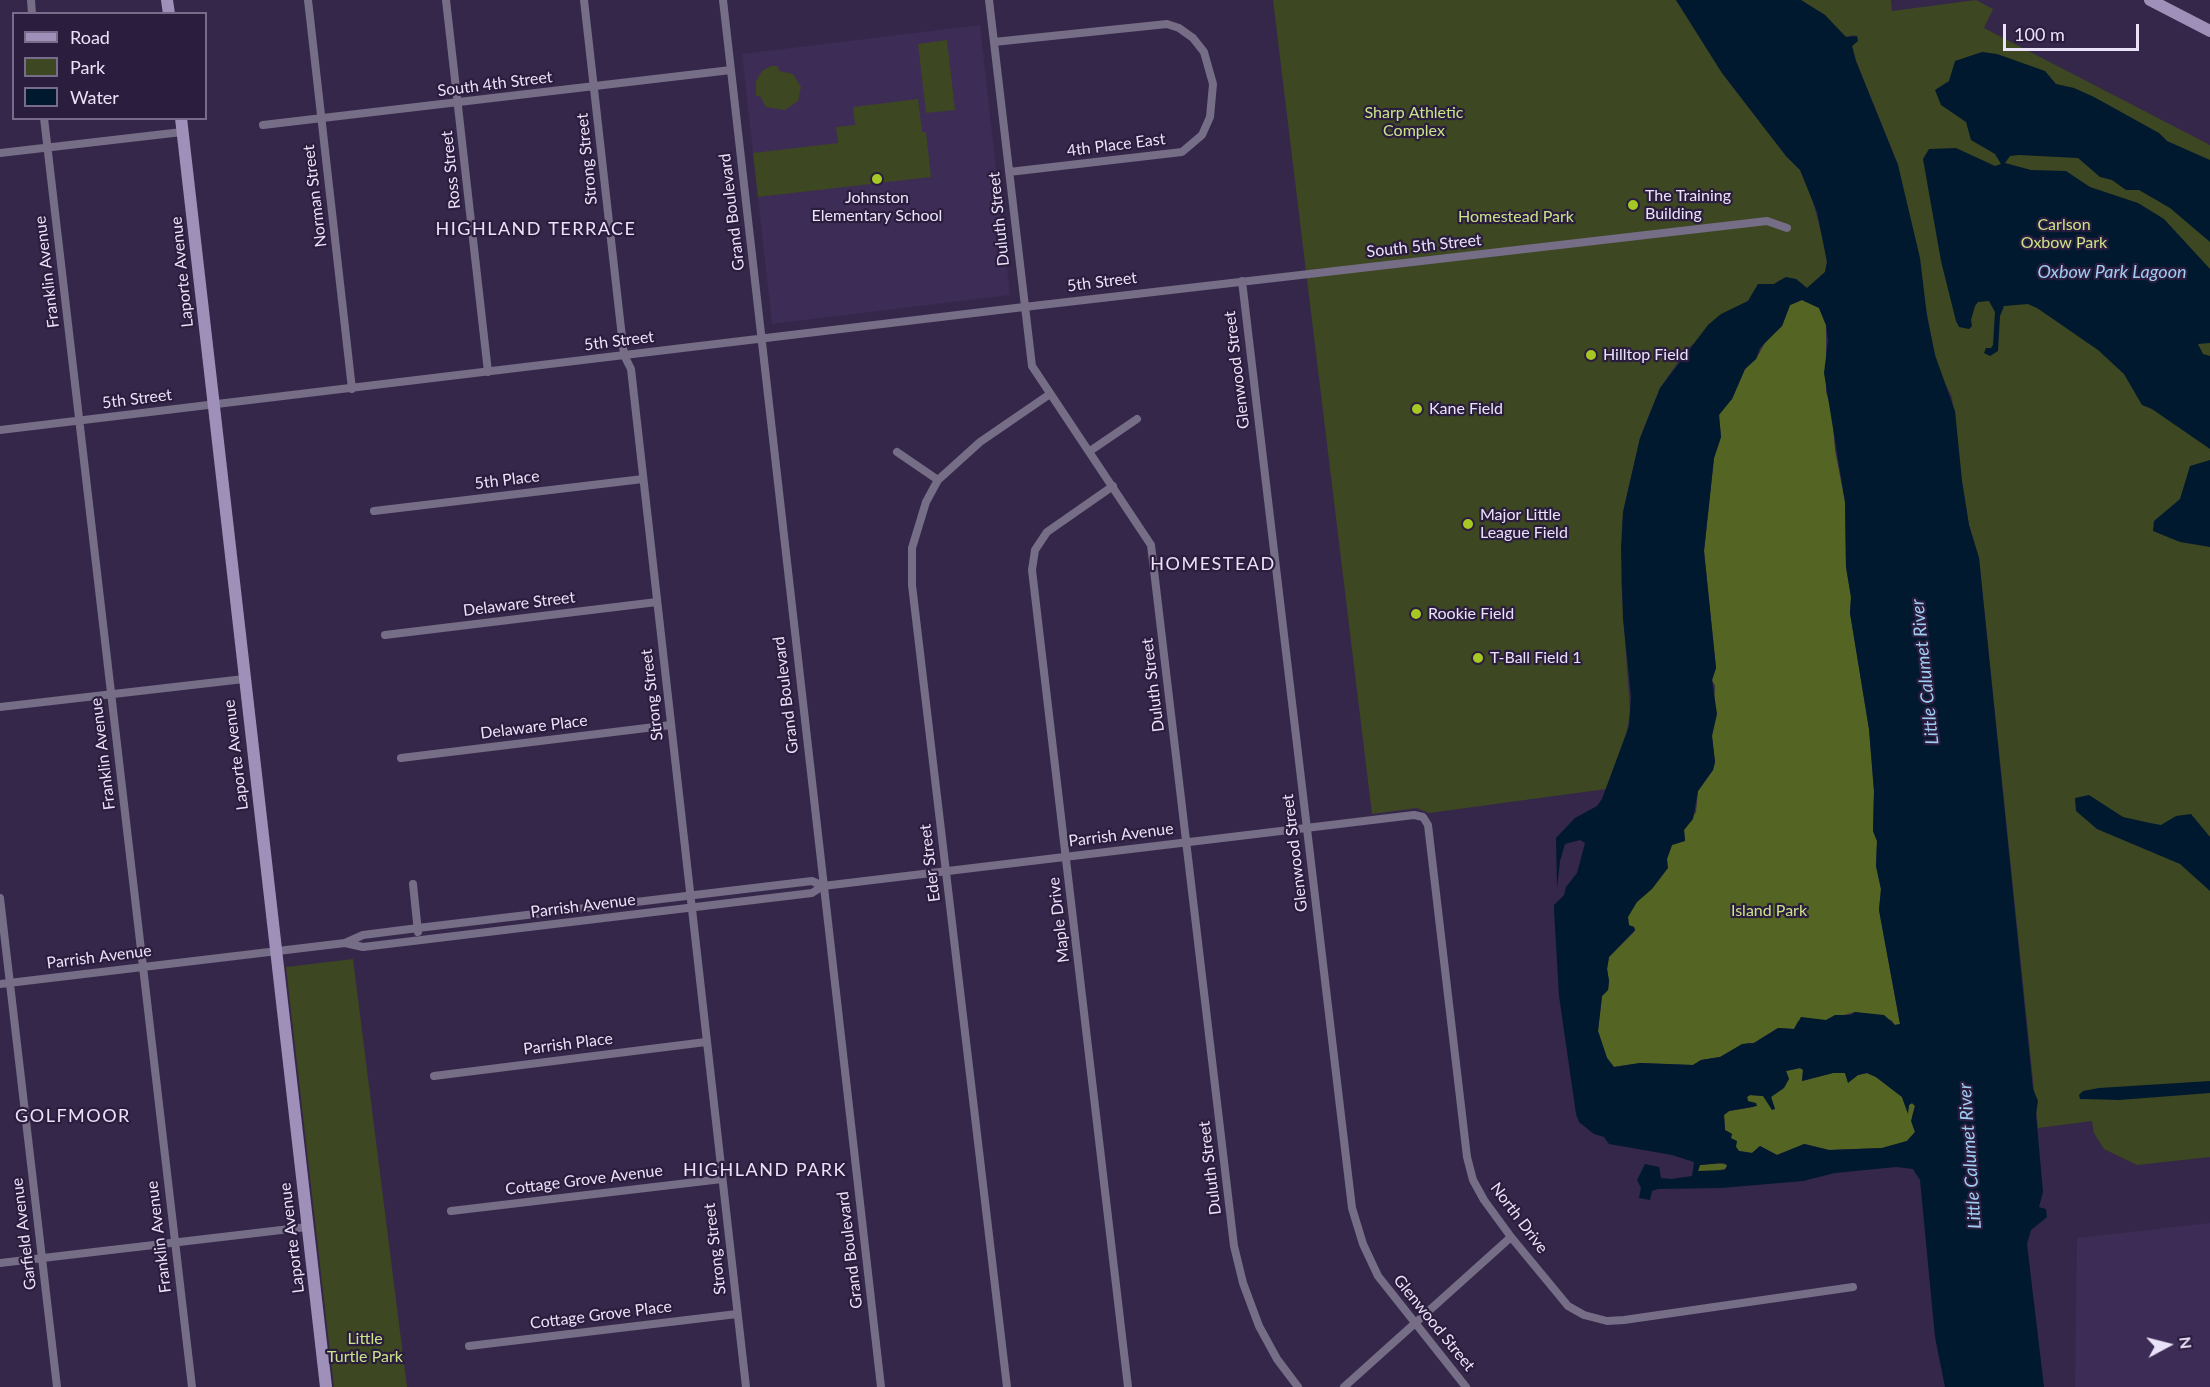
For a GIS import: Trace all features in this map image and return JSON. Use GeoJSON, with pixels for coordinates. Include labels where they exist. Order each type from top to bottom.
{"type":"FeatureCollection","features":[{"type":"Feature","properties":{"kind":"street","name":"Norman Street"},"geometry":{"type":"LineString","coordinates":[[308,0],[352,389]]}},
{"type":"Feature","properties":{"kind":"street","name":"Ross Street"},"geometry":{"type":"LineString","coordinates":[[446,0],[488,372]]}},
{"type":"Feature","properties":{"kind":"street","name":"Strong Street"},"geometry":{"type":"LineString","coordinates":[[584,0],[624,356],[631,369],[746,1387]]}},
{"type":"Feature","properties":{"kind":"street","name":"Grand Boulevard"},"geometry":{"type":"LineString","coordinates":[[723,0],[881,1387]]}},
{"type":"Feature","properties":{"kind":"street","name":"Duluth Street"},"geometry":{"type":"LineString","coordinates":[[989,0],[1032,366],[1151,545],[1234,1246],[1259,1326],[1298,1387]]}},
{"type":"Feature","properties":{"kind":"street"},"geometry":{"type":"LineString","coordinates":[[2150,0],[2210,31]]}},
{"type":"Feature","properties":{"kind":"street","name":"4th Place East"},"geometry":{"type":"LineString","coordinates":[[994,42],[1167,24],[1179,28],[1193,38],[1204,52],[1213,84],[1210,117],[1202,135],[1182,152],[1009,172]]}},
{"type":"Feature","properties":{"kind":"street","name":"South 4th Street"},"geometry":{"type":"LineString","coordinates":[[263,125],[458,104],[731,70]]}},
{"type":"Feature","properties":{"kind":"street","name":"Franklin Avenue"},"geometry":{"type":"LineString","coordinates":[[44,120],[192,1387]]}},
{"type":"Feature","properties":{"kind":"street","name":"Laporte Avenue"},"geometry":{"type":"LineString","coordinates":[[181,120],[326,1387]]}},
{"type":"Feature","properties":{"kind":"street"},"geometry":{"type":"LineString","coordinates":[[0,153],[182,132]]}},
{"type":"Feature","properties":{"kind":"street","name":"South 5th Street"},"geometry":{"type":"LineString","coordinates":[[1242,281],[1767,221],[1787,228]]}},
{"type":"Feature","properties":{"kind":"street","name":"5th Street"},"geometry":{"type":"LineString","coordinates":[[0,430],[1242,281]]}},
{"type":"Feature","properties":{"kind":"street","name":"Glenwood Street"},"geometry":{"type":"LineString","coordinates":[[1242,281],[1352,1208],[1363,1244],[1378,1276],[1466,1387]]}},
{"type":"Feature","properties":{"kind":"street","name":"Eder Street"},"geometry":{"type":"LineString","coordinates":[[1007,1387],[912,585],[912,548],[926,502],[938,480],[973,448],[1050,394]]}},
{"type":"Feature","properties":{"kind":"street"},"geometry":{"type":"LineString","coordinates":[[1090,451],[1137,419]]}},
{"type":"Feature","properties":{"kind":"street"},"geometry":{"type":"LineString","coordinates":[[897,452],[938,480]]}},
{"type":"Feature","properties":{"kind":"street","name":"5th Place"},"geometry":{"type":"LineString","coordinates":[[374,511],[643,479]]}},
{"type":"Feature","properties":{"kind":"street","name":"Maple Drive"},"geometry":{"type":"LineString","coordinates":[[1113,486],[1047,532],[1035,549],[1032,561],[1128,1387]]}},
{"type":"Feature","properties":{"kind":"street","name":"Delaware Street"},"geometry":{"type":"LineString","coordinates":[[385,635],[657,602]]}},
{"type":"Feature","properties":{"kind":"street"},"geometry":{"type":"LineString","coordinates":[[0,707],[244,679]]}},
{"type":"Feature","properties":{"kind":"street","name":"Delaware Place"},"geometry":{"type":"LineString","coordinates":[[401,758],[671,725]]}},
{"type":"Feature","properties":{"kind":"street","name":"Parrish Avenue"},"geometry":{"type":"LineString","coordinates":[[345,943],[363,947],[419,941],[812,893],[823,886],[1414,815],[1423,817]]}},
{"type":"Feature","properties":{"kind":"street","name":"North Drive"},"geometry":{"type":"LineString","coordinates":[[1423,817],[1428,825],[1467,1157],[1473,1180],[1484,1200],[1568,1306],[1584,1315],[1607,1321],[1853,1287]]}},
{"type":"Feature","properties":{"kind":"street","name":"Parrish Avenue"},"geometry":{"type":"LineString","coordinates":[[5,984],[345,943],[363,935],[418,928],[812,881],[823,886]]}},
{"type":"Feature","properties":{"kind":"street"},"geometry":{"type":"LineString","coordinates":[[413,884],[419,941]]}},
{"type":"Feature","properties":{"kind":"street","name":"Garfield Avenue"},"geometry":{"type":"LineString","coordinates":[[0,898],[5,984],[57,1387]]}},
{"type":"Feature","properties":{"kind":"street","name":"Parrish Place"},"geometry":{"type":"LineString","coordinates":[[434,1076],[706,1042]]}},
{"type":"Feature","properties":{"kind":"street","name":"Cottage Grove Avenue"},"geometry":{"type":"LineString","coordinates":[[451,1210],[722,1179]]}},
{"type":"Feature","properties":{"kind":"street"},"geometry":{"type":"LineString","coordinates":[[0,1263],[307,1227]]}},
{"type":"Feature","properties":{"kind":"street"},"geometry":{"type":"LineString","coordinates":[[1344,1387],[1512,1236]]}},
{"type":"Feature","properties":{"kind":"street","name":"Cottage Grove Place"},"geometry":{"type":"LineString","coordinates":[[469,1346],[737,1314]]}},
{"type":"Feature","properties":{"kind":"shaded area","name":"Johnston Elementary School"},"geometry":{"type":"Polygon","coordinates":[[[980,25],[1010,295],[772,324],[742,54],[980,25]]]}},
{"type":"Feature","properties":{"kind":"shaded area"},"geometry":{"type":"Polygon","coordinates":[[[2210,1223],[2210,1387],[2075,1387],[2077,1238],[2210,1223]]]}},
{"type":"Feature","properties":{"kind":"green space","name":"Homestead Park"},"geometry":{"type":"Polygon","coordinates":[[[1273,0],[1676,0],[1722,73],[1786,156],[1800,170],[1808,184],[1824,243],[1827,262],[1825,272],[1807,288],[1796,279],[1780,280],[1774,284],[1759,284],[1748,301],[1715,319],[1701,338],[1687,349],[1660,388],[1640,438],[1623,512],[1621,581],[1630,712],[1626,736],[1606,789],[1429,813],[1417,808],[1372,814],[1273,0]]]}},
{"type":"Feature","properties":{"kind":"green space","name":"Carlson Oxbow Park"},"geometry":{"type":"Polygon","coordinates":[[[1801,0],[1891,0],[1892,11],[1976,0],[1993,9],[1984,28],[2210,145],[2210,1157],[2137,1165],[2104,1149],[2094,1133],[2092,1121],[2038,1128],[1979,558],[1969,525],[1952,397],[1940,374],[1935,355],[1898,165],[1856,61],[1852,46],[1856,42],[1854,35],[1845,37],[1825,15],[1801,0]]]}},
{"type":"Feature","properties":{"kind":"green space"},"geometry":{"type":"Polygon","coordinates":[[[947,40],[955,110],[926,113],[918,44],[947,40]]]}},
{"type":"Feature","properties":{"kind":"green space"},"geometry":{"type":"Polygon","coordinates":[[[771,66],[778,66],[779,71],[793,74],[801,87],[798,101],[785,110],[766,107],[760,96],[756,96],[756,81],[762,71],[771,66]]]}},
{"type":"Feature","properties":{"kind":"green space"},"geometry":{"type":"Polygon","coordinates":[[[918,99],[922,132],[926,132],[931,177],[758,197],[753,153],[838,143],[836,127],[855,125],[853,107],[918,99]]]}},
{"type":"Feature","properties":{"kind":"green space","name":"Island Park"},"geometry":{"type":"Polygon","coordinates":[[[1802,300],[1819,308],[1826,325],[1826,392],[1832,411],[1835,450],[1845,502],[1846,567],[1851,597],[1850,613],[1869,729],[1874,791],[1873,831],[1877,841],[1876,866],[1881,889],[1879,910],[1900,1024],[1895,1025],[1891,1020],[1855,1012],[1826,1020],[1798,1021],[1794,1029],[1778,1028],[1754,1043],[1747,1043],[1720,1057],[1701,1060],[1693,1065],[1640,1063],[1614,1067],[1607,1058],[1598,1031],[1602,996],[1608,990],[1609,957],[1635,931],[1634,927],[1629,926],[1627,918],[1636,902],[1659,879],[1672,845],[1685,840],[1684,830],[1696,812],[1698,791],[1713,770],[1715,762],[1712,736],[1715,686],[1712,680],[1716,668],[1704,551],[1714,458],[1721,437],[1719,415],[1722,408],[1732,399],[1745,369],[1756,359],[1767,339],[1782,326],[1790,305],[1802,300]]]}},
{"type":"Feature","properties":{"kind":"green space","name":"Little Turtle Park"},"geometry":{"type":"Polygon","coordinates":[[[353,959],[407,1387],[334,1387],[286,967],[353,959]]]}},
{"type":"Feature","properties":{"kind":"green space"},"geometry":{"type":"Polygon","coordinates":[[[1800,1068],[1803,1070],[1802,1081],[1833,1073],[1845,1073],[1848,1082],[1858,1075],[1867,1073],[1876,1077],[1902,1097],[1907,1111],[1912,1103],[1915,1106],[1912,1117],[1915,1132],[1907,1141],[1882,1148],[1829,1150],[1805,1144],[1777,1155],[1760,1146],[1752,1153],[1739,1151],[1730,1138],[1732,1134],[1725,1130],[1724,1115],[1729,1111],[1754,1107],[1748,1102],[1747,1097],[1750,1095],[1763,1096],[1775,1109],[1771,1097],[1789,1079],[1786,1071],[1800,1068]]]}},
{"type":"Feature","properties":{"kind":"green space"},"geometry":{"type":"Polygon","coordinates":[[[1719,1163],[1727,1165],[1728,1168],[1712,1172],[1698,1171],[1700,1165],[1719,1163]]]}},
{"type":"Feature","properties":{"kind":"water","name":"Little Calumet River"},"geometry":{"type":"Polygon","coordinates":[[[1676,0],[1801,0],[1825,15],[1846,37],[1857,36],[1858,41],[1852,46],[1856,61],[1898,165],[1920,258],[1927,316],[1935,355],[1955,411],[1969,525],[1979,558],[2033,1089],[2038,1101],[2036,1114],[2043,1192],[2039,1207],[2046,1209],[2047,1217],[2031,1230],[2027,1244],[2044,1387],[1945,1387],[1935,1337],[1920,1180],[1913,1169],[1896,1167],[1835,1173],[1803,1181],[1721,1188],[1658,1189],[1652,1191],[1650,1200],[1639,1198],[1641,1188],[1637,1180],[1645,1164],[1659,1167],[1661,1178],[1671,1179],[1692,1176],[1694,1162],[1672,1155],[1609,1144],[1604,1137],[1594,1134],[1579,1122],[1576,1114],[1559,996],[1554,905],[1564,895],[1566,887],[1577,873],[1585,843],[1580,840],[1565,844],[1560,861],[1557,888],[1556,838],[1575,818],[1597,806],[1602,799],[1629,726],[1631,697],[1623,619],[1621,548],[1623,512],[1640,438],[1660,388],[1708,325],[1721,314],[1748,301],[1758,284],[1774,284],[1786,277],[1796,279],[1807,288],[1825,272],[1827,262],[1817,212],[1800,170],[1786,156],[1722,73],[1676,0]],[[1802,300],[1790,305],[1782,326],[1760,348],[1756,359],[1745,369],[1732,399],[1719,415],[1721,437],[1714,458],[1704,551],[1716,668],[1712,680],[1717,714],[1712,736],[1715,762],[1713,770],[1698,791],[1693,819],[1684,830],[1685,841],[1672,845],[1667,859],[1668,868],[1652,889],[1637,902],[1628,917],[1629,925],[1635,930],[1609,957],[1608,990],[1602,996],[1598,1031],[1607,1058],[1614,1067],[1640,1063],[1693,1065],[1701,1060],[1720,1057],[1742,1044],[1754,1043],[1778,1028],[1794,1029],[1801,1017],[1826,1020],[1835,1015],[1851,1015],[1855,1012],[1884,1015],[1895,1025],[1900,1024],[1879,910],[1881,889],[1876,866],[1877,841],[1873,831],[1874,791],[1869,729],[1850,613],[1851,597],[1846,567],[1845,502],[1824,373],[1828,341],[1826,325],[1819,308],[1802,300]],[[1800,1068],[1786,1071],[1789,1079],[1784,1088],[1771,1097],[1775,1109],[1772,1110],[1763,1096],[1750,1095],[1747,1097],[1748,1101],[1756,1103],[1757,1106],[1729,1111],[1724,1115],[1725,1130],[1732,1134],[1731,1138],[1737,1141],[1736,1147],[1739,1151],[1752,1153],[1760,1146],[1777,1155],[1804,1144],[1829,1150],[1882,1148],[1907,1141],[1915,1132],[1911,1121],[1915,1106],[1912,1103],[1909,1105],[1908,1114],[1902,1097],[1876,1077],[1867,1073],[1858,1075],[1848,1083],[1845,1073],[1833,1073],[1802,1081],[1803,1070],[1800,1068]],[[1724,1163],[1700,1165],[1698,1171],[1725,1170],[1727,1165],[1724,1163]]]}},
{"type":"Feature","properties":{"kind":"water","name":"Oxbow Park Lagoon"},"geometry":{"type":"Polygon","coordinates":[[[1982,52],[1997,54],[2045,71],[2056,84],[2074,88],[2094,97],[2159,133],[2167,141],[2210,160],[2210,242],[2170,208],[2139,190],[2126,190],[2112,180],[2100,177],[2078,158],[2019,155],[2010,156],[2005,163],[2031,170],[2066,171],[2090,187],[2138,203],[2164,219],[2210,269],[2210,343],[2198,344],[2203,354],[2210,356],[2210,449],[2152,409],[2142,405],[2124,374],[2098,350],[2037,308],[2028,304],[2004,306],[2000,316],[1998,351],[1990,356],[1984,353],[1986,348],[1991,348],[1993,345],[1995,312],[1989,301],[1978,302],[1975,306],[1971,320],[1972,326],[1969,329],[1959,327],[1941,261],[1923,159],[1929,149],[1956,148],[1995,166],[2001,164],[1995,154],[1971,140],[1966,122],[1941,105],[1935,90],[1949,81],[1955,61],[1982,52]]]}},
{"type":"Feature","properties":{"kind":"water"},"geometry":{"type":"Polygon","coordinates":[[[2210,460],[2210,547],[2180,542],[2153,531],[2154,521],[2180,499],[2190,466],[2210,460]]]}},
{"type":"Feature","properties":{"kind":"water"},"geometry":{"type":"Polygon","coordinates":[[[2089,795],[2123,817],[2150,823],[2161,825],[2176,816],[2191,814],[2210,837],[2210,891],[2180,864],[2097,829],[2076,811],[2075,798],[2089,795]]]}},
{"type":"Feature","properties":{"kind":"water"},"geometry":{"type":"Polygon","coordinates":[[[2210,1081],[2210,1093],[2119,1100],[2080,1099],[2079,1095],[2083,1091],[2099,1088],[2210,1081]]]}},
{"type":"Feature","properties":{"kind":"place","name":"Johnston Elementary School"},"geometry":{"type":"Point","coordinates":[877,179]}},
{"type":"Feature","properties":{"kind":"place","name":"The Training Building"},"geometry":{"type":"Point","coordinates":[1633,205]}},
{"type":"Feature","properties":{"kind":"place","name":"Hilltop Field"},"geometry":{"type":"Point","coordinates":[1591,355]}},
{"type":"Feature","properties":{"kind":"place","name":"Kane Field"},"geometry":{"type":"Point","coordinates":[1417,409]}},
{"type":"Feature","properties":{"kind":"place","name":"Major Little League Field"},"geometry":{"type":"Point","coordinates":[1468,524]}},
{"type":"Feature","properties":{"kind":"place","name":"Rookie Field"},"geometry":{"type":"Point","coordinates":[1416,614]}},
{"type":"Feature","properties":{"kind":"place","name":"T-Ball Field 1"},"geometry":{"type":"Point","coordinates":[1478,658]}},
{"type":"Feature","properties":{"kind":"district","name":"HIGHLAND TERRACE"},"geometry":{"type":"Point","coordinates":[536,229]}},
{"type":"Feature","properties":{"kind":"district","name":"HOMESTEAD"},"geometry":{"type":"Point","coordinates":[1213,564]}},
{"type":"Feature","properties":{"kind":"district","name":"GOLFMOOR"},"geometry":{"type":"Point","coordinates":[73,1116]}},
{"type":"Feature","properties":{"kind":"district","name":"HIGHLAND PARK"},"geometry":{"type":"Point","coordinates":[765,1170]}},
{"type":"Feature","properties":{"kind":"park label","name":"Sharp Athletic Complex"},"geometry":{"type":"Point","coordinates":[1414,122]}}]}
